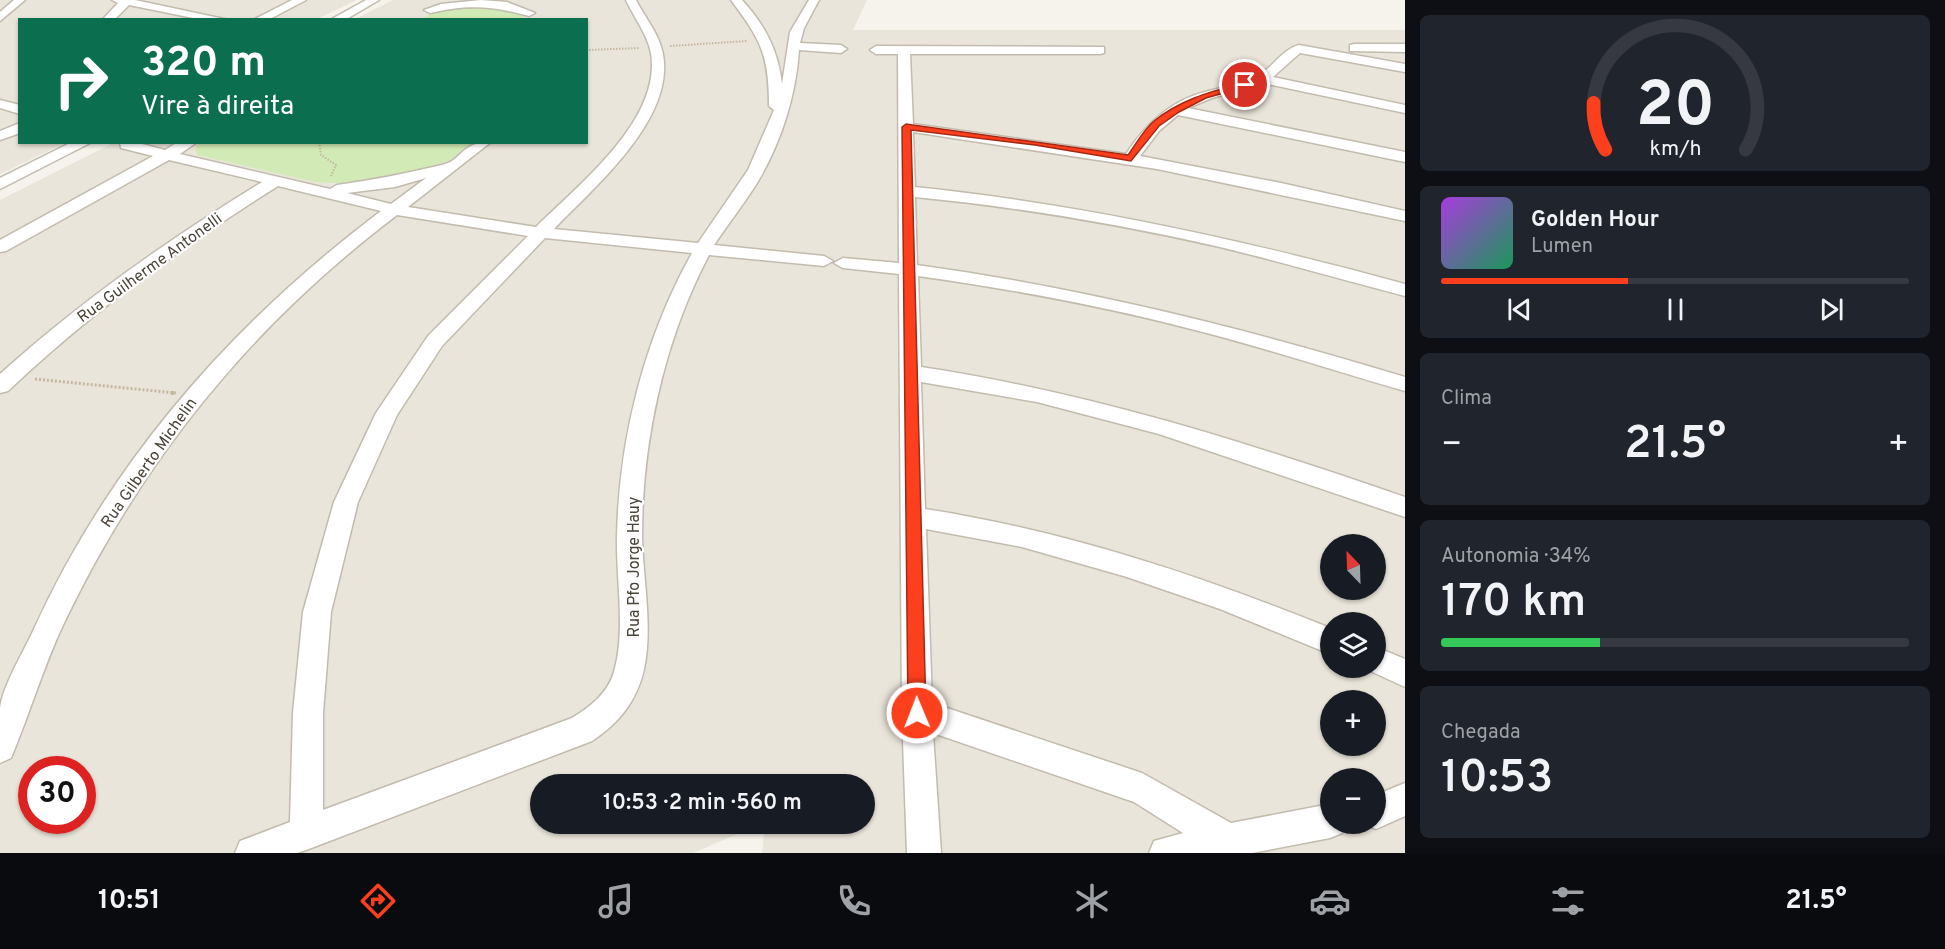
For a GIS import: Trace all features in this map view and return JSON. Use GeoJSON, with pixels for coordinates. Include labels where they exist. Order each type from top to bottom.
{"type":"FeatureCollection","features":[{"type":"Feature","properties":{"kind":"street"},"geometry":{"type":"LineString","coordinates":[[0,18],[20,0]]}},
{"type":"Feature","properties":{"kind":"street"},"geometry":{"type":"LineString","coordinates":[[167,9],[190,0]]}},
{"type":"Feature","properties":{"kind":"street"},"geometry":{"type":"LineString","coordinates":[[262,18],[301,0]]}},
{"type":"Feature","properties":{"kind":"street"},"geometry":{"type":"LineString","coordinates":[[339,18],[374,0]]}},
{"type":"Feature","properties":{"kind":"street"},"geometry":{"type":"LineString","coordinates":[[449,0],[426,13],[457,4],[487,2],[513,5],[531,16]]}},
{"type":"Feature","properties":{"kind":"street"},"geometry":{"type":"LineString","coordinates":[[521,0],[531,16]]}},
{"type":"Feature","properties":{"kind":"street"},"geometry":{"type":"LineString","coordinates":[[306,833],[308,713],[317,612],[346,502],[387,413],[435,341],[489,283],[542,233],[627,144],[649,107],[657,74],[655,45],[631,0]]}},
{"type":"Feature","properties":{"kind":"street"},"geometry":{"type":"LineString","coordinates":[[736,0],[775,35],[777,54],[784,55],[794,46],[842,49]]}},
{"type":"Feature","properties":{"kind":"street","name":"Rua Pfo Jorge Hauy"},"geometry":{"type":"LineString","coordinates":[[252,853],[581,730],[596,721],[618,699],[633,658],[630,559],[633,486],[641,423],[653,369],[669,322],[704,249],[742,197],[763,158],[790,80],[794,46],[775,35],[814,0]]}},
{"type":"Feature","properties":{"kind":"street"},"geometry":{"type":"LineString","coordinates":[[108,18],[121,1],[214,18]]}},
{"type":"Feature","properties":{"kind":"street"},"geometry":{"type":"LineString","coordinates":[[775,35],[776,122]]}},
{"type":"Feature","properties":{"kind":"street"},"geometry":{"type":"LineString","coordinates":[[1131,158],[1156,124],[1176,110],[1203,96],[1262,79],[1277,70],[1285,56],[1299,49],[1352,53],[1405,48]]}},
{"type":"Feature","properties":{"kind":"street"},"geometry":{"type":"LineString","coordinates":[[876,50],[1100,50]]}},
{"type":"Feature","properties":{"kind":"street"},"geometry":{"type":"LineString","coordinates":[[904,51],[915,517],[917,713],[924,853]]}},
{"type":"Feature","properties":{"kind":"street"},"geometry":{"type":"LineString","coordinates":[[1352,53],[1405,68]]}},
{"type":"Feature","properties":{"kind":"street"},"geometry":{"type":"LineString","coordinates":[[1262,79],[1405,109]]}},
{"type":"Feature","properties":{"kind":"street"},"geometry":{"type":"LineString","coordinates":[[0,104],[18,109]]}},
{"type":"Feature","properties":{"kind":"street"},"geometry":{"type":"LineString","coordinates":[[1176,110],[1405,157]]}},
{"type":"Feature","properties":{"kind":"street"},"geometry":{"type":"LineString","coordinates":[[906,127],[1035,142],[1131,158],[1283,187],[1405,216]]}},
{"type":"Feature","properties":{"kind":"street"},"geometry":{"type":"LineString","coordinates":[[0,136],[18,129]]}},
{"type":"Feature","properties":{"kind":"street"},"geometry":{"type":"LineString","coordinates":[[0,184],[81,144]]}},
{"type":"Feature","properties":{"kind":"street"},"geometry":{"type":"LineString","coordinates":[[0,247],[186,144]]}},
{"type":"Feature","properties":{"kind":"street","name":"Rua Gilberto Michelin"},"geometry":{"type":"LineString","coordinates":[[0,747],[11,713],[55,615],[99,531],[144,460],[190,399],[243,340],[295,289],[480,144]]}},
{"type":"Feature","properties":{"kind":"street"},"geometry":{"type":"LineString","coordinates":[[126,145],[396,210],[542,233],[909,268],[1069,294],[1274,343],[1405,384]]}},
{"type":"Feature","properties":{"kind":"street"},"geometry":{"type":"LineString","coordinates":[[316,190],[395,182],[443,167],[463,158]]}},
{"type":"Feature","properties":{"kind":"street","name":"Rua Guilherme Antonelli"},"geometry":{"type":"LineString","coordinates":[[0,386],[134,273],[190,234],[277,180]]}},
{"type":"Feature","properties":{"kind":"street"},"geometry":{"type":"LineString","coordinates":[[908,191],[1049,208],[1192,236],[1316,265],[1405,290]]}},
{"type":"Feature","properties":{"kind":"street"},"geometry":{"type":"LineString","coordinates":[[911,373],[952,378],[1070,402],[1252,453],[1405,507]]}},
{"type":"Feature","properties":{"kind":"street"},"geometry":{"type":"LineString","coordinates":[[915,517],[964,524],[1069,549],[1243,604],[1320,637]]}},
{"type":"Feature","properties":{"kind":"street"},"geometry":{"type":"LineString","coordinates":[[1386,664],[1405,673]]}},
{"type":"Feature","properties":{"kind":"street"},"geometry":{"type":"LineString","coordinates":[[917,713],[1142,789],[1229,841]]}},
{"type":"Feature","properties":{"kind":"street"},"geometry":{"type":"LineString","coordinates":[[1386,808],[1405,799]]}},
{"type":"Feature","properties":{"kind":"street"},"geometry":{"type":"LineString","coordinates":[[1166,853],[1320,823]]}},
{"type":"Feature","properties":{"kind":"path"},"geometry":{"type":"LineString","coordinates":[[588,50],[655,45],[730,44],[775,35]]}},
{"type":"Feature","properties":{"kind":"path"},"geometry":{"type":"LineString","coordinates":[[316,190],[336,168],[332,161],[321,155],[319,144]]}},
{"type":"Feature","properties":{"kind":"path"},"geometry":{"type":"LineString","coordinates":[[15,372],[38,380],[98,387],[102,383],[177,393],[190,399]]}},
{"type":"Feature","properties":{"kind":"shaded area"},"geometry":{"type":"Polygon","coordinates":[[[0,0],[357,0],[319,18],[18,18],[18,144],[63,144],[0,174],[0,0]]]}},
{"type":"Feature","properties":{"kind":"shaded area"},"geometry":{"type":"Polygon","coordinates":[[[393,0],[867,0],[853,30],[1405,30],[1405,853],[762,853],[764,834],[875,834],[875,774],[530,774],[530,834],[738,834],[693,853],[0,853],[0,200],[111,144],[588,144],[588,18],[357,18],[393,0]]]}},
{"type":"Feature","properties":{"kind":"green space"},"geometry":{"type":"Polygon","coordinates":[[[479,3],[521,12],[524,18],[424,18],[435,12],[479,3]]]}},
{"type":"Feature","properties":{"kind":"green space"},"geometry":{"type":"Polygon","coordinates":[[[199,144],[473,144],[456,157],[426,170],[351,184],[315,182],[198,155],[195,149],[199,144]]]}},
{"type":"Feature","properties":{"kind":"route"},"geometry":{"type":"LineString","coordinates":[[917,713],[906,127],[1035,142],[1131,158],[1139,144],[1156,124],[1176,110],[1203,96],[1245,85]]}}]}
